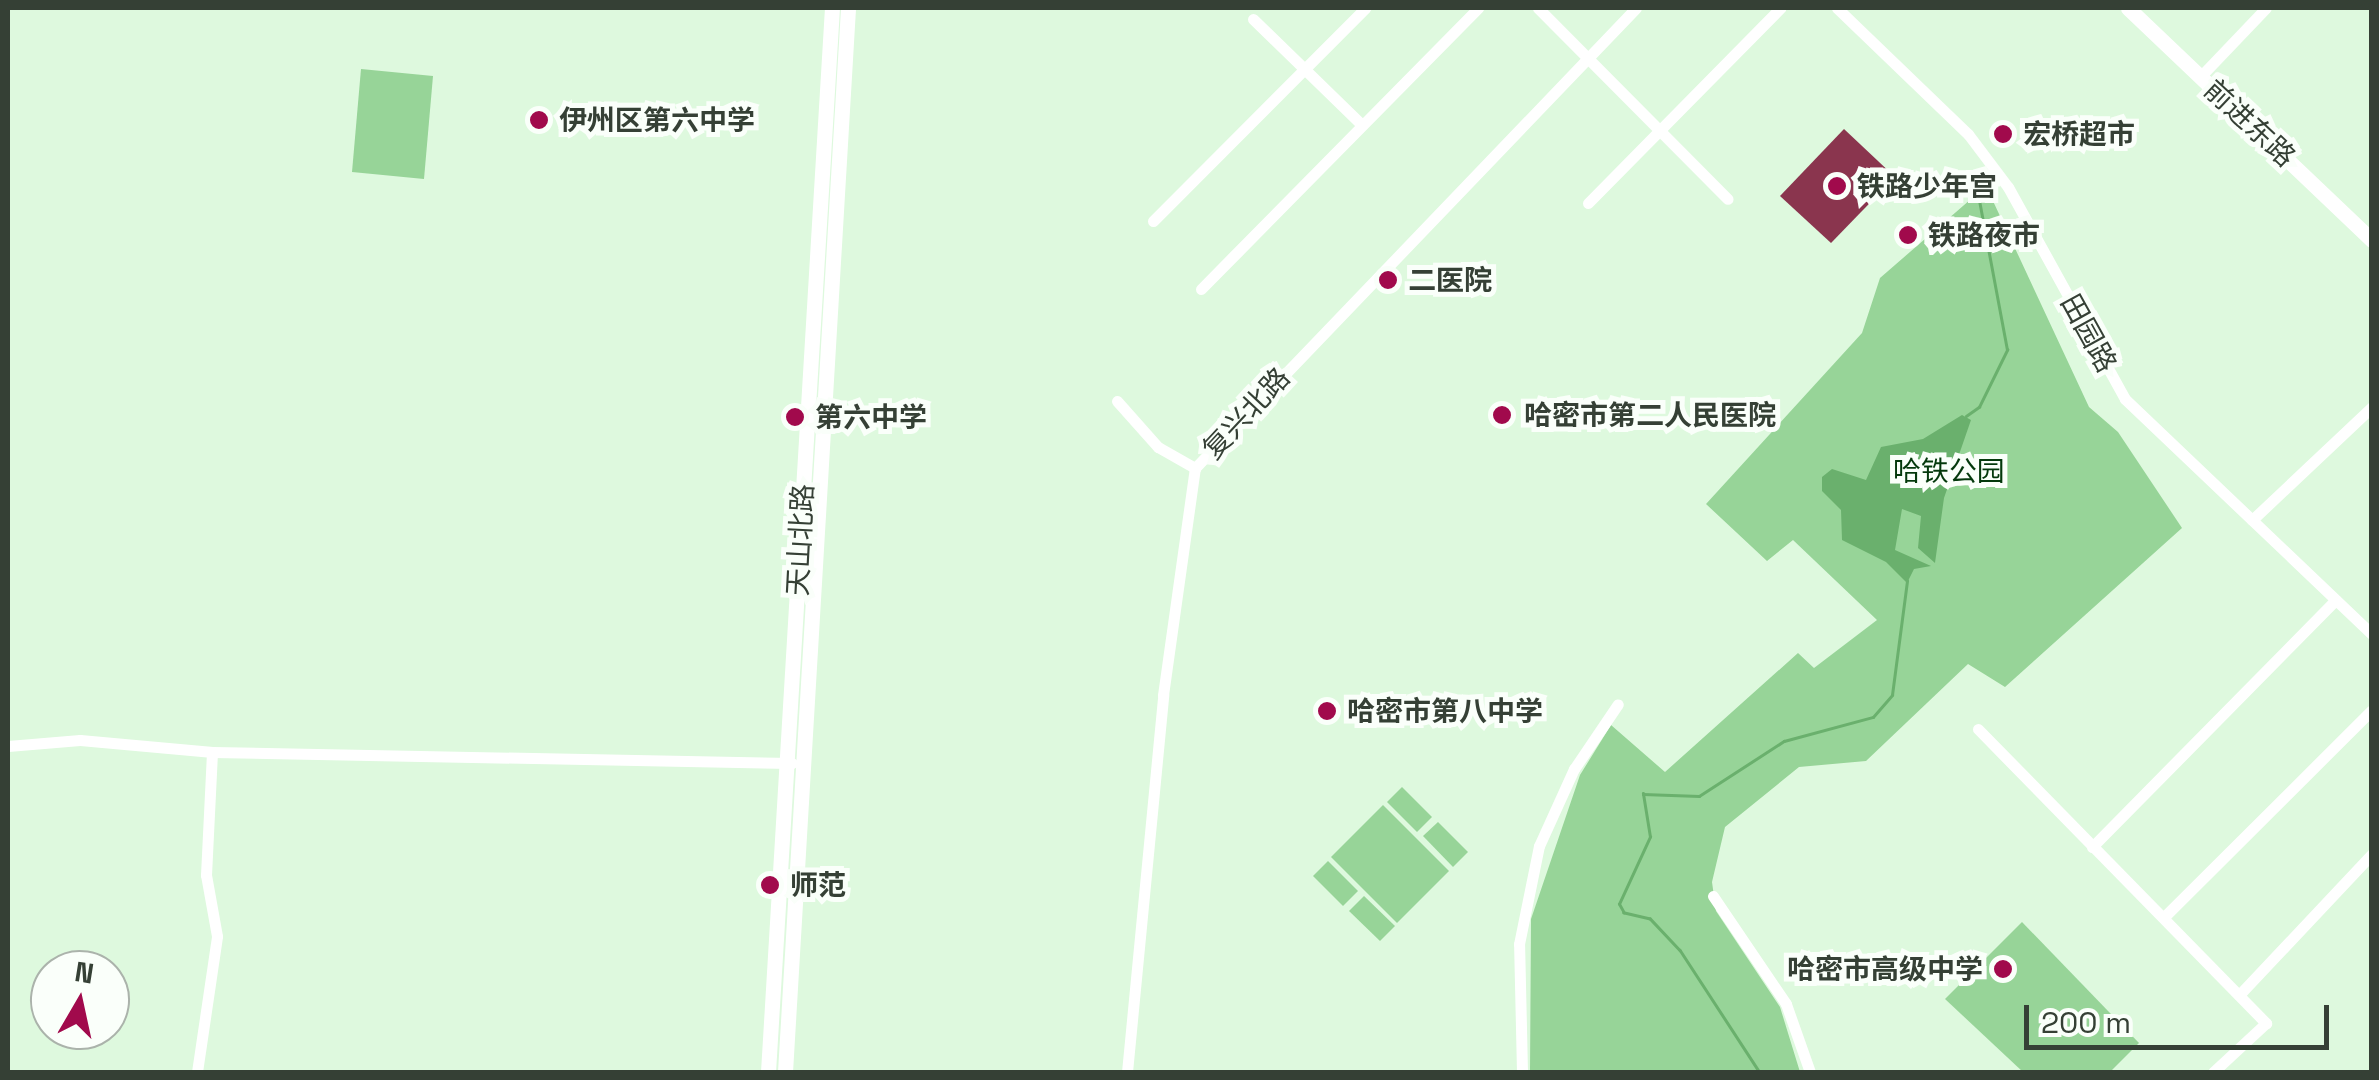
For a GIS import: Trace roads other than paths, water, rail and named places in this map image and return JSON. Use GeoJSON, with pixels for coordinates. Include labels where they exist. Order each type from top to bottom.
{"type":"FeatureCollection","features":[{"type":"Feature","properties":{"kind":"main road","name":"天山北路"},"geometry":{"type":"LineString","coordinates":[[768,1072],[795,764],[832,8]]}},
{"type":"Feature","properties":{"kind":"main road"},"geometry":{"type":"LineString","coordinates":[[785,1072],[795,764],[848,8]]}},
{"type":"Feature","properties":{"kind":"main road","name":"前进东路"},"geometry":{"type":"LineString","coordinates":[[2128,8],[2372,240]]}},
{"type":"Feature","properties":{"kind":"street"},"geometry":{"type":"LineString","coordinates":[[1154,221],[1365,8]]}},
{"type":"Feature","properties":{"kind":"street"},"geometry":{"type":"LineString","coordinates":[[1201,289],[1478,8]]}},
{"type":"Feature","properties":{"kind":"street"},"geometry":{"type":"LineString","coordinates":[[1538,8],[1728,198]]}},
{"type":"Feature","properties":{"kind":"street","name":"复兴北路"},"geometry":{"type":"LineString","coordinates":[[1127,1072],[1163,695],[1195,468],[1636,8]]}},
{"type":"Feature","properties":{"kind":"street"},"geometry":{"type":"LineString","coordinates":[[1588,202],[1780,8]]}},
{"type":"Feature","properties":{"kind":"street","name":"田园路"},"geometry":{"type":"LineString","coordinates":[[1836,8],[1979,147],[2125,399],[2372,634]]}},
{"type":"Feature","properties":{"kind":"street"},"geometry":{"type":"LineString","coordinates":[[2200,76],[2266,8]]}},
{"type":"Feature","properties":{"kind":"street"},"geometry":{"type":"LineString","coordinates":[[1253,19],[1362,125]]}},
{"type":"Feature","properties":{"kind":"street"},"geometry":{"type":"LineString","coordinates":[[1117,401],[1158,447],[1195,468]]}},
{"type":"Feature","properties":{"kind":"street"},"geometry":{"type":"LineString","coordinates":[[2252,520],[2372,407]]}},
{"type":"Feature","properties":{"kind":"street"},"geometry":{"type":"LineString","coordinates":[[2092,846],[2336,600]]}},
{"type":"Feature","properties":{"kind":"street"},"geometry":{"type":"LineString","coordinates":[[1522,1072],[1516,997],[1526,893],[1555,805],[1618,704]]}},
{"type":"Feature","properties":{"kind":"street"},"geometry":{"type":"LineString","coordinates":[[2164,917],[2372,710]]}},
{"type":"Feature","properties":{"kind":"street"},"geometry":{"type":"LineString","coordinates":[[1978,729],[2266,1023],[2213,1072]]}},
{"type":"Feature","properties":{"kind":"street"},"geometry":{"type":"LineString","coordinates":[[8,746],[80,740],[212,752],[795,764]]}},
{"type":"Feature","properties":{"kind":"street"},"geometry":{"type":"LineString","coordinates":[[198,1072],[218,916],[206,875],[212,752]]}},
{"type":"Feature","properties":{"kind":"street"},"geometry":{"type":"LineString","coordinates":[[2239,995],[2372,854]]}},
{"type":"Feature","properties":{"kind":"street"},"geometry":{"type":"LineString","coordinates":[[1712,896],[1786,1004],[1810,1072]]}},
{"type":"Feature","properties":{"kind":"waterway"},"geometry":{"type":"LineString","coordinates":[[1966,416],[1979,407],[2007,350],[1977,189]]}},
{"type":"Feature","properties":{"kind":"waterway"},"geometry":{"type":"LineString","coordinates":[[1759,1072],[1680,951],[1650,919],[1624,913],[1619,904],[1650,837],[1643,794],[1699,796],[1784,741],[1873,717],[1892,695],[1907,581]]}},
{"type":"Feature","properties":{"kind":"place","name":"伊州区第六中学"},"geometry":{"type":"Point","coordinates":[539,120]}},
{"type":"Feature","properties":{"kind":"place","name":"宏桥超市"},"geometry":{"type":"Point","coordinates":[2003,134]}},
{"type":"Feature","properties":{"kind":"place","name":"铁路少年宫"},"geometry":{"type":"Point","coordinates":[1837,186]}},
{"type":"Feature","properties":{"kind":"place","name":"铁路夜市"},"geometry":{"type":"Point","coordinates":[1908,235]}},
{"type":"Feature","properties":{"kind":"place","name":"二医院"},"geometry":{"type":"Point","coordinates":[1388,280]}},
{"type":"Feature","properties":{"kind":"place","name":"哈密市第二人民医院"},"geometry":{"type":"Point","coordinates":[1502,415]}},
{"type":"Feature","properties":{"kind":"place","name":"第六中学"},"geometry":{"type":"Point","coordinates":[795,417]}},
{"type":"Feature","properties":{"kind":"place","name":"哈密市第八中学"},"geometry":{"type":"Point","coordinates":[1327,711]}},
{"type":"Feature","properties":{"kind":"place","name":"师范"},"geometry":{"type":"Point","coordinates":[770,885]}},
{"type":"Feature","properties":{"kind":"place","name":"哈密市高级中学"},"geometry":{"type":"Point","coordinates":[2003,969]}},
{"type":"Feature","properties":{"kind":"park label","name":"哈铁公园"},"geometry":{"type":"Point","coordinates":[1949,471]}}]}
